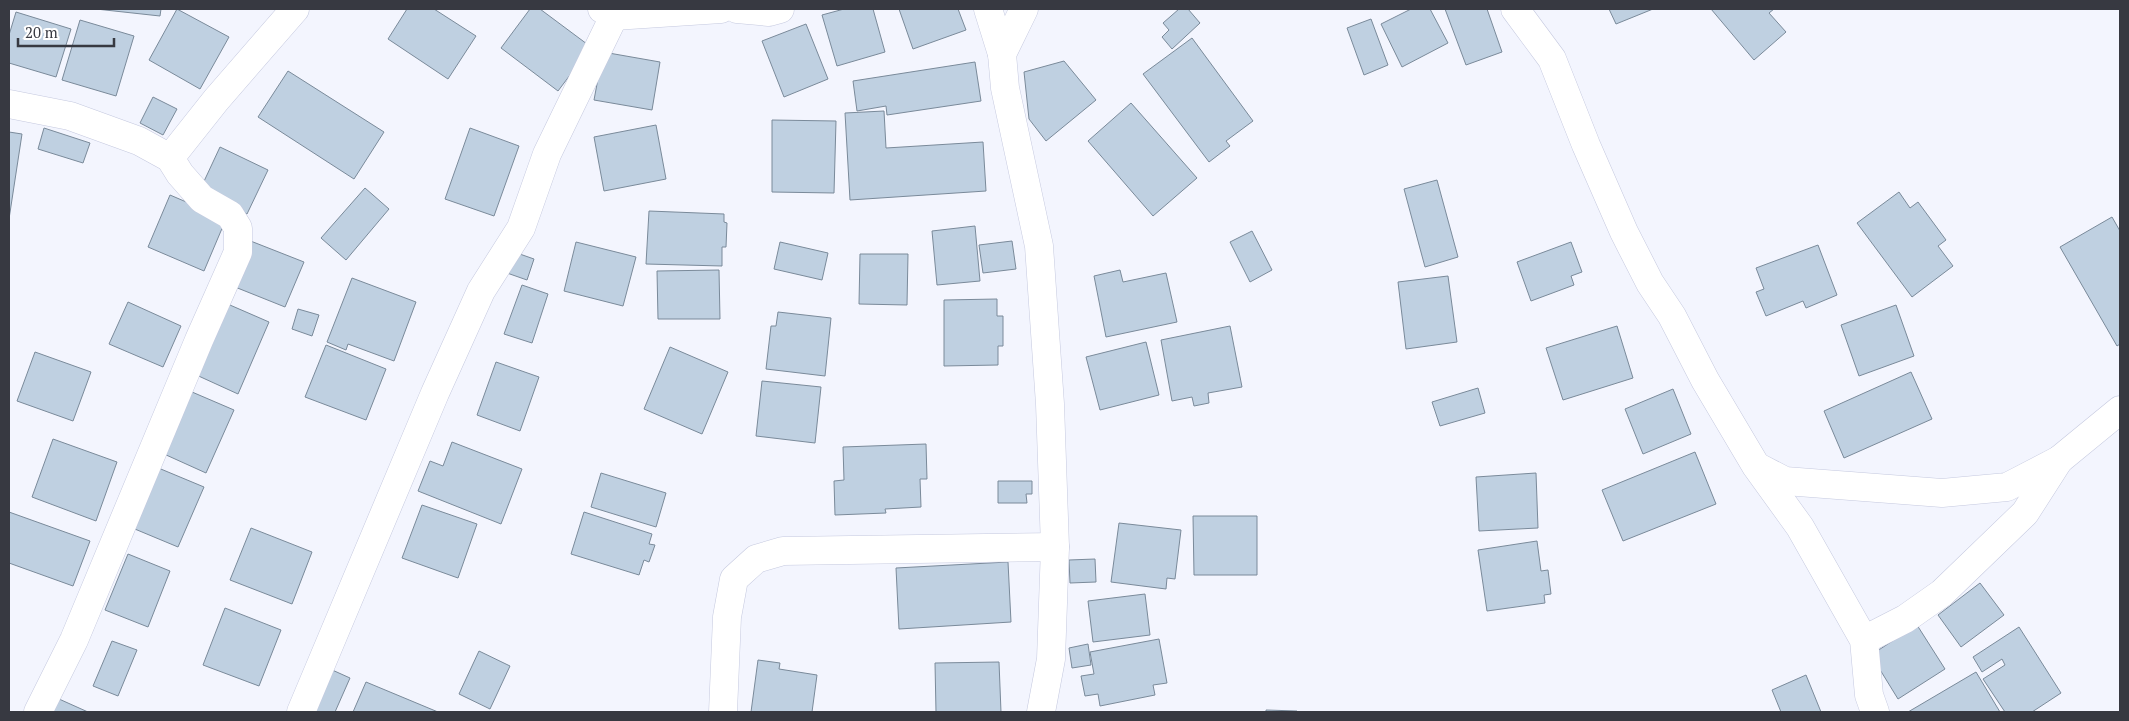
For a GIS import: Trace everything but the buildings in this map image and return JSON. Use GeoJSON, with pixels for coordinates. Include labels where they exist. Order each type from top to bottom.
{"type":"FeatureCollection","features":[{"type":"Feature","properties":{"kind":"street"},"geometry":{"type":"LineString","coordinates":[[170,158],[294,9]]}},
{"type":"Feature","properties":{"kind":"street"},"geometry":{"type":"LineString","coordinates":[[301,712],[434,393],[481,291],[521,228],[547,154],[608,12],[720,9]]}},
{"type":"Feature","properties":{"kind":"street"},"geometry":{"type":"LineString","coordinates":[[738,9],[769,12],[780,9]]}},
{"type":"Feature","properties":{"kind":"street"},"geometry":{"type":"LineString","coordinates":[[988,9],[1002,54],[1005,88],[1039,246],[1050,404],[1055,547],[1051,659],[1041,712]]}},
{"type":"Feature","properties":{"kind":"street"},"geometry":{"type":"LineString","coordinates":[[1002,54],[1024,9]]}},
{"type":"Feature","properties":{"kind":"street"},"geometry":{"type":"LineString","coordinates":[[1515,9],[1552,59],[1598,171],[1650,284],[1672,316],[1705,380],[1756,466],[1800,527],[1864,640],[1869,695],[1875,712]]}},
{"type":"Feature","properties":{"kind":"street"},"geometry":{"type":"LineString","coordinates":[[9,104],[70,116],[140,141],[170,158],[180,174],[202,199],[230,215],[238,228],[238,252],[195,349],[74,640],[38,712]]}},
{"type":"Feature","properties":{"kind":"street"},"geometry":{"type":"LineString","coordinates":[[1756,466],[1785,481],[1942,493],[2007,487],[2059,460],[2120,410]]}},
{"type":"Feature","properties":{"kind":"street"},"geometry":{"type":"LineString","coordinates":[[1864,640],[1904,619],[1942,593],[1968,569],[2025,513],[2059,460]]}},
{"type":"Feature","properties":{"kind":"street"},"geometry":{"type":"LineString","coordinates":[[723,712],[727,616],[734,579],[756,559],[783,551],[1055,547]]}}]}
